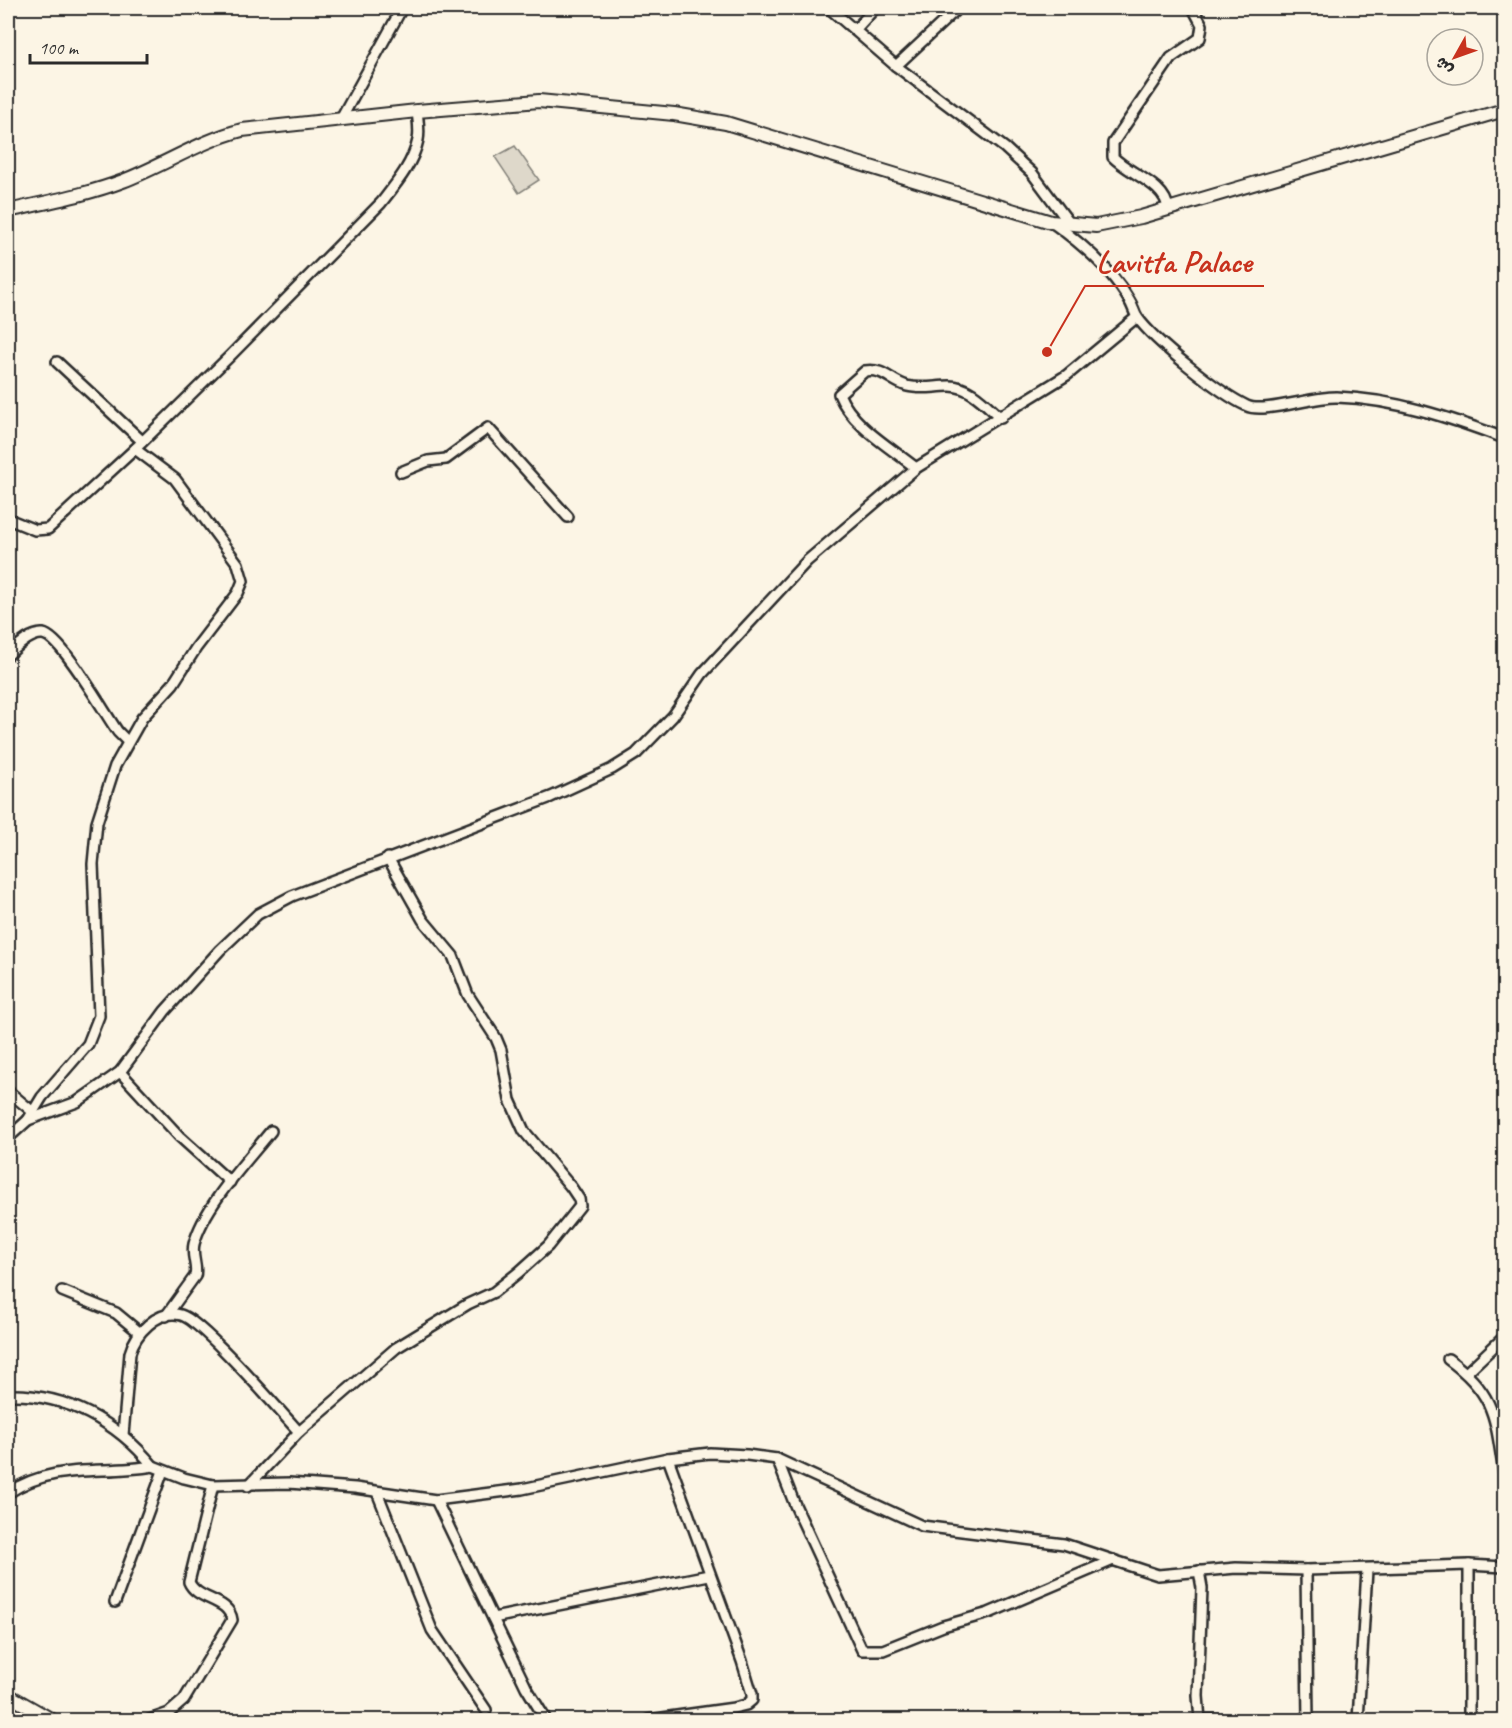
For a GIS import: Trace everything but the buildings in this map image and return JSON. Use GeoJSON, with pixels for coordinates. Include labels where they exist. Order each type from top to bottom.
{"type":"FeatureCollection","features":[{"type":"Feature","properties":{"kind":"street"},"geometry":{"type":"LineString","coordinates":[[341,119],[402,8]]}},
{"type":"Feature","properties":{"kind":"street"},"geometry":{"type":"LineString","coordinates":[[829,8],[896,66],[1005,148],[1032,173],[1070,224]]}},
{"type":"Feature","properties":{"kind":"street"},"geometry":{"type":"LineString","coordinates":[[855,30],[875,8]]}},
{"type":"Feature","properties":{"kind":"street"},"geometry":{"type":"LineString","coordinates":[[896,66],[958,8]]}},
{"type":"Feature","properties":{"kind":"street"},"geometry":{"type":"LineString","coordinates":[[1168,209],[1167,201],[1160,191],[1119,164],[1113,157],[1112,151],[1113,143],[1171,58],[1200,38],[1202,25],[1193,8]]}},
{"type":"Feature","properties":{"kind":"street"},"geometry":{"type":"LineString","coordinates":[[8,211],[89,192],[124,180],[216,137],[242,130],[417,111],[539,101],[674,114],[726,123],[1051,222],[1096,226],[1168,209],[1504,110]]}},
{"type":"Feature","properties":{"kind":"street"},"geometry":{"type":"LineString","coordinates":[[8,519],[35,530],[48,529],[135,449],[381,203],[399,179],[415,151],[419,138],[417,111]]}},
{"type":"Feature","properties":{"kind":"street"},"geometry":{"type":"LineString","coordinates":[[1051,222],[1070,235],[1103,267],[1129,300],[1137,317],[1195,371],[1249,408],[1335,397],[1356,399],[1420,410],[1504,438]]}},
{"type":"Feature","properties":{"kind":"street"},"geometry":{"type":"LineString","coordinates":[[31,1116],[77,1102],[120,1072],[165,1011],[220,950],[258,914],[292,896],[551,797],[612,769],[636,754],[673,716],[702,674],[807,561],[916,468],[1001,418],[1067,375],[1137,317]]}},
{"type":"Feature","properties":{"kind":"street"},"geometry":{"type":"LineString","coordinates":[[57,362],[142,441]]}},
{"type":"Feature","properties":{"kind":"street"},"geometry":{"type":"LineString","coordinates":[[916,468],[869,432],[842,403],[838,394],[865,370],[881,370],[903,385],[915,388],[960,388],[973,394],[1001,418]]}},
{"type":"Feature","properties":{"kind":"street"},"geometry":{"type":"LineString","coordinates":[[401,472],[428,461],[446,459],[488,428],[568,517]]}},
{"type":"Feature","properties":{"kind":"street"},"geometry":{"type":"LineString","coordinates":[[8,1138],[31,1116],[88,1044],[99,1016],[92,889],[97,822],[111,776],[142,718],[173,684],[196,648],[238,593],[243,580],[238,564],[175,479],[135,449]]}},
{"type":"Feature","properties":{"kind":"street"},"geometry":{"type":"LineString","coordinates":[[8,655],[31,636],[40,634],[49,636],[65,653],[118,732],[128,742]]}},
{"type":"Feature","properties":{"kind":"street"},"geometry":{"type":"LineString","coordinates":[[248,1486],[299,1432],[396,1348],[468,1304],[494,1292],[519,1272],[548,1246],[580,1206],[579,1199],[571,1187],[520,1124],[510,1100],[501,1050],[496,1038],[468,995],[453,956],[423,920],[388,858]]}},
{"type":"Feature","properties":{"kind":"street"},"geometry":{"type":"LineString","coordinates":[[120,1072],[179,1136],[230,1182]]}},
{"type":"Feature","properties":{"kind":"street"},"geometry":{"type":"LineString","coordinates":[[8,1091],[31,1116]]}},
{"type":"Feature","properties":{"kind":"street"},"geometry":{"type":"LineString","coordinates":[[123,1435],[130,1353],[138,1332],[166,1316],[195,1276],[194,1243],[200,1228],[230,1182],[271,1131]]}},
{"type":"Feature","properties":{"kind":"street"},"geometry":{"type":"LineString","coordinates":[[62,1291],[116,1313],[138,1332]]}},
{"type":"Feature","properties":{"kind":"street"},"geometry":{"type":"LineString","coordinates":[[166,1316],[182,1315],[212,1339],[299,1432]]}},
{"type":"Feature","properties":{"kind":"street"},"geometry":{"type":"LineString","coordinates":[[1467,1372],[1504,1337]]}},
{"type":"Feature","properties":{"kind":"street"},"geometry":{"type":"LineString","coordinates":[[1448,1359],[1467,1372],[1487,1397],[1496,1416],[1504,1473]]}},
{"type":"Feature","properties":{"kind":"street"},"geometry":{"type":"LineString","coordinates":[[8,1395],[38,1396],[64,1402],[123,1435],[153,1466],[213,1485],[248,1486],[289,1483],[436,1500],[522,1489],[668,1458],[710,1453],[777,1459],[922,1526],[1064,1544],[1158,1575],[1236,1568],[1367,1570],[1469,1565],[1504,1567]]}},
{"type":"Feature","properties":{"kind":"street"},"geometry":{"type":"LineString","coordinates":[[648,1720],[734,1708],[746,1705],[752,1700],[753,1694],[668,1458]]}},
{"type":"Feature","properties":{"kind":"street"},"geometry":{"type":"LineString","coordinates":[[777,1459],[795,1505],[862,1650],[883,1650],[943,1626],[989,1612],[1113,1560]]}},
{"type":"Feature","properties":{"kind":"street"},"geometry":{"type":"LineString","coordinates":[[8,1493],[40,1477],[60,1472],[153,1466]]}},
{"type":"Feature","properties":{"kind":"street"},"geometry":{"type":"LineString","coordinates":[[115,1602],[163,1471]]}},
{"type":"Feature","properties":{"kind":"street"},"geometry":{"type":"LineString","coordinates":[[149,1720],[169,1713],[184,1700],[232,1620],[225,1607],[196,1592],[189,1582],[193,1557],[213,1485]]}},
{"type":"Feature","properties":{"kind":"street"},"geometry":{"type":"LineString","coordinates":[[377,1492],[432,1630],[486,1710]]}},
{"type":"Feature","properties":{"kind":"street"},"geometry":{"type":"LineString","coordinates":[[436,1500],[526,1687],[546,1720]]}},
{"type":"Feature","properties":{"kind":"street"},"geometry":{"type":"LineString","coordinates":[[1469,1565],[1469,1720]]}},
{"type":"Feature","properties":{"kind":"street"},"geometry":{"type":"LineString","coordinates":[[1306,1570],[1308,1720]]}},
{"type":"Feature","properties":{"kind":"street"},"geometry":{"type":"LineString","coordinates":[[1358,1720],[1367,1570]]}},
{"type":"Feature","properties":{"kind":"street"},"geometry":{"type":"LineString","coordinates":[[1199,1571],[1202,1588],[1198,1696],[1200,1720],[1227,1720]]}},
{"type":"Feature","properties":{"kind":"street"},"geometry":{"type":"LineString","coordinates":[[493,1618],[709,1575]]}},
{"type":"Feature","properties":{"kind":"street"},"geometry":{"type":"LineString","coordinates":[[9,1698],[52,1720]]}},
{"type":"Feature","properties":{"kind":"shaded area"},"geometry":{"type":"Polygon","coordinates":[[[515,146],[539,180],[519,193],[495,157],[515,146]]]}},
{"type":"Feature","properties":{"kind":"place","name":"Lavitta Palace"},"geometry":{"type":"Point","coordinates":[1047,352]}}]}
